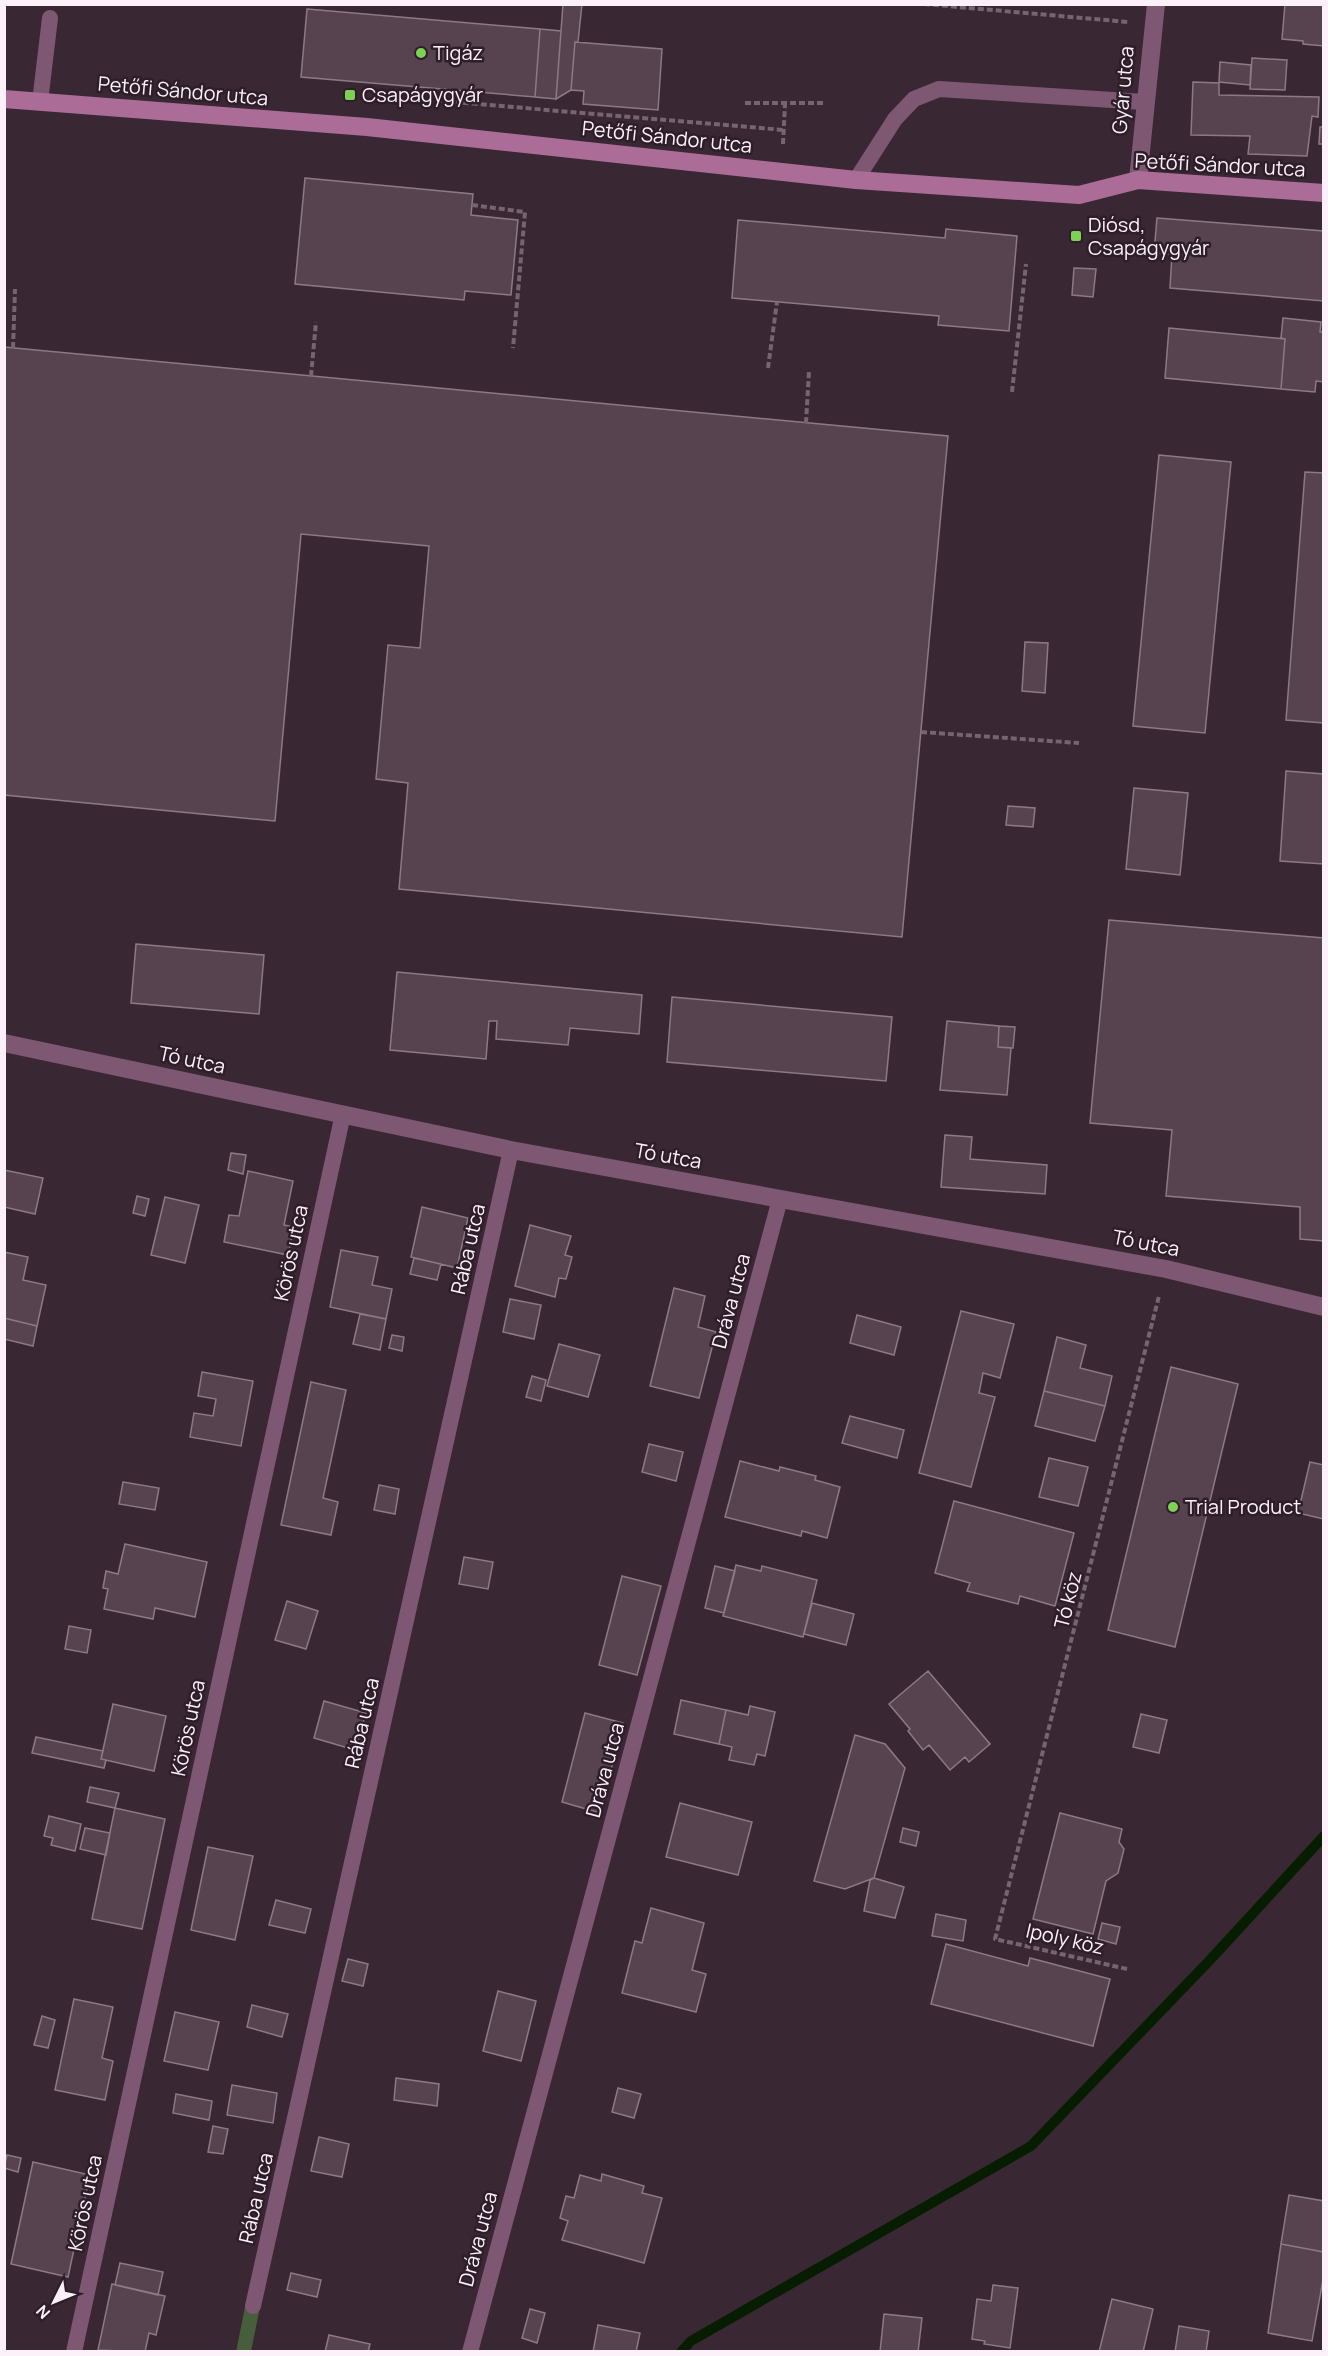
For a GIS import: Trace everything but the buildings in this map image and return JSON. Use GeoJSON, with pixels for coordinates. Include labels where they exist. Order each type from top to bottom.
{"type":"FeatureCollection","features":[{"type":"Feature","properties":{"kind":"street","name":"Gyár utca"},"geometry":{"type":"LineString","coordinates":[[1138,180],[1144,102],[1156,4]]}},
{"type":"Feature","properties":{"kind":"street","name":"Petőfi Sándor utca"},"geometry":{"type":"LineString","coordinates":[[4,99],[367,127],[856,180],[1079,195],[1138,180],[1323,193]]}},
{"type":"Feature","properties":{"kind":"street","name":"Tó utca"},"geometry":{"type":"LineString","coordinates":[[4,1043],[511,1150],[1166,1269],[1323,1307]]}},
{"type":"Feature","properties":{"kind":"lane"},"geometry":{"type":"LineString","coordinates":[[40,102],[50,18]]}},
{"type":"Feature","properties":{"kind":"lane"},"geometry":{"type":"LineString","coordinates":[[856,180],[895,119],[914,99],[939,89],[1144,102]]}},
{"type":"Feature","properties":{"kind":"lane","name":"Körös utca"},"geometry":{"type":"LineString","coordinates":[[74,2352],[343,1114]]}},
{"type":"Feature","properties":{"kind":"lane","name":"Rába utca"},"geometry":{"type":"LineString","coordinates":[[253,2306],[511,1150]]}},
{"type":"Feature","properties":{"kind":"lane","name":"Dráva utca"},"geometry":{"type":"LineString","coordinates":[[470,2352],[780,1199]]}},
{"type":"Feature","properties":{"kind":"path"},"geometry":{"type":"LineString","coordinates":[[924,4],[1152,24]]}},
{"type":"Feature","properties":{"kind":"path"},"geometry":{"type":"LineString","coordinates":[[418,99],[784,130]]}},
{"type":"Feature","properties":{"kind":"path"},"geometry":{"type":"LineString","coordinates":[[746,103],[785,105],[823,103]]}},
{"type":"Feature","properties":{"kind":"path"},"geometry":{"type":"LineString","coordinates":[[782,172],[785,105]]}},
{"type":"Feature","properties":{"kind":"path"},"geometry":{"type":"LineString","coordinates":[[472,205],[525,212],[513,348]]}},
{"type":"Feature","properties":{"kind":"path"},"geometry":{"type":"LineString","coordinates":[[1012,392],[1026,264]]}},
{"type":"Feature","properties":{"kind":"path"},"geometry":{"type":"LineString","coordinates":[[13,348],[15,289]]}},
{"type":"Feature","properties":{"kind":"path"},"geometry":{"type":"LineString","coordinates":[[768,368],[777,302]]}},
{"type":"Feature","properties":{"kind":"path"},"geometry":{"type":"LineString","coordinates":[[311,376],[316,322]]}},
{"type":"Feature","properties":{"kind":"path"},"geometry":{"type":"LineString","coordinates":[[806,423],[809,371]]}},
{"type":"Feature","properties":{"kind":"path"},"geometry":{"type":"LineString","coordinates":[[921,732],[1079,742]]}},
{"type":"Feature","properties":{"kind":"path","name":"Tó köz"},"geometry":{"type":"LineString","coordinates":[[995,1939],[1070,1655],[1166,1269]]}},
{"type":"Feature","properties":{"kind":"path","name":"Ipoly köz"},"geometry":{"type":"LineString","coordinates":[[995,1939],[1127,1969]]}},
{"type":"Feature","properties":{"kind":"green space"},"geometry":{"type":"Polygon","coordinates":[[[245,2307],[259,2312],[251,2351],[236,2352],[245,2307]]]}},
{"type":"Feature","properties":{"kind":"waterway"},"geometry":{"type":"LineString","coordinates":[[681,2352],[691,2341],[1031,2146],[1210,1960],[1324,1836]]}},
{"type":"Feature","properties":{"kind":"place","name":"Tigáz"},"geometry":{"type":"Point","coordinates":[421,53]}},
{"type":"Feature","properties":{"kind":"place","name":"Csapágygyár"},"geometry":{"type":"Point","coordinates":[350,95]}},
{"type":"Feature","properties":{"kind":"place","name":"Diósd, Csapágygyár"},"geometry":{"type":"Point","coordinates":[1076,236]}},
{"type":"Feature","properties":{"kind":"place","name":"Trial Product"},"geometry":{"type":"Point","coordinates":[1173,1507]}}]}
